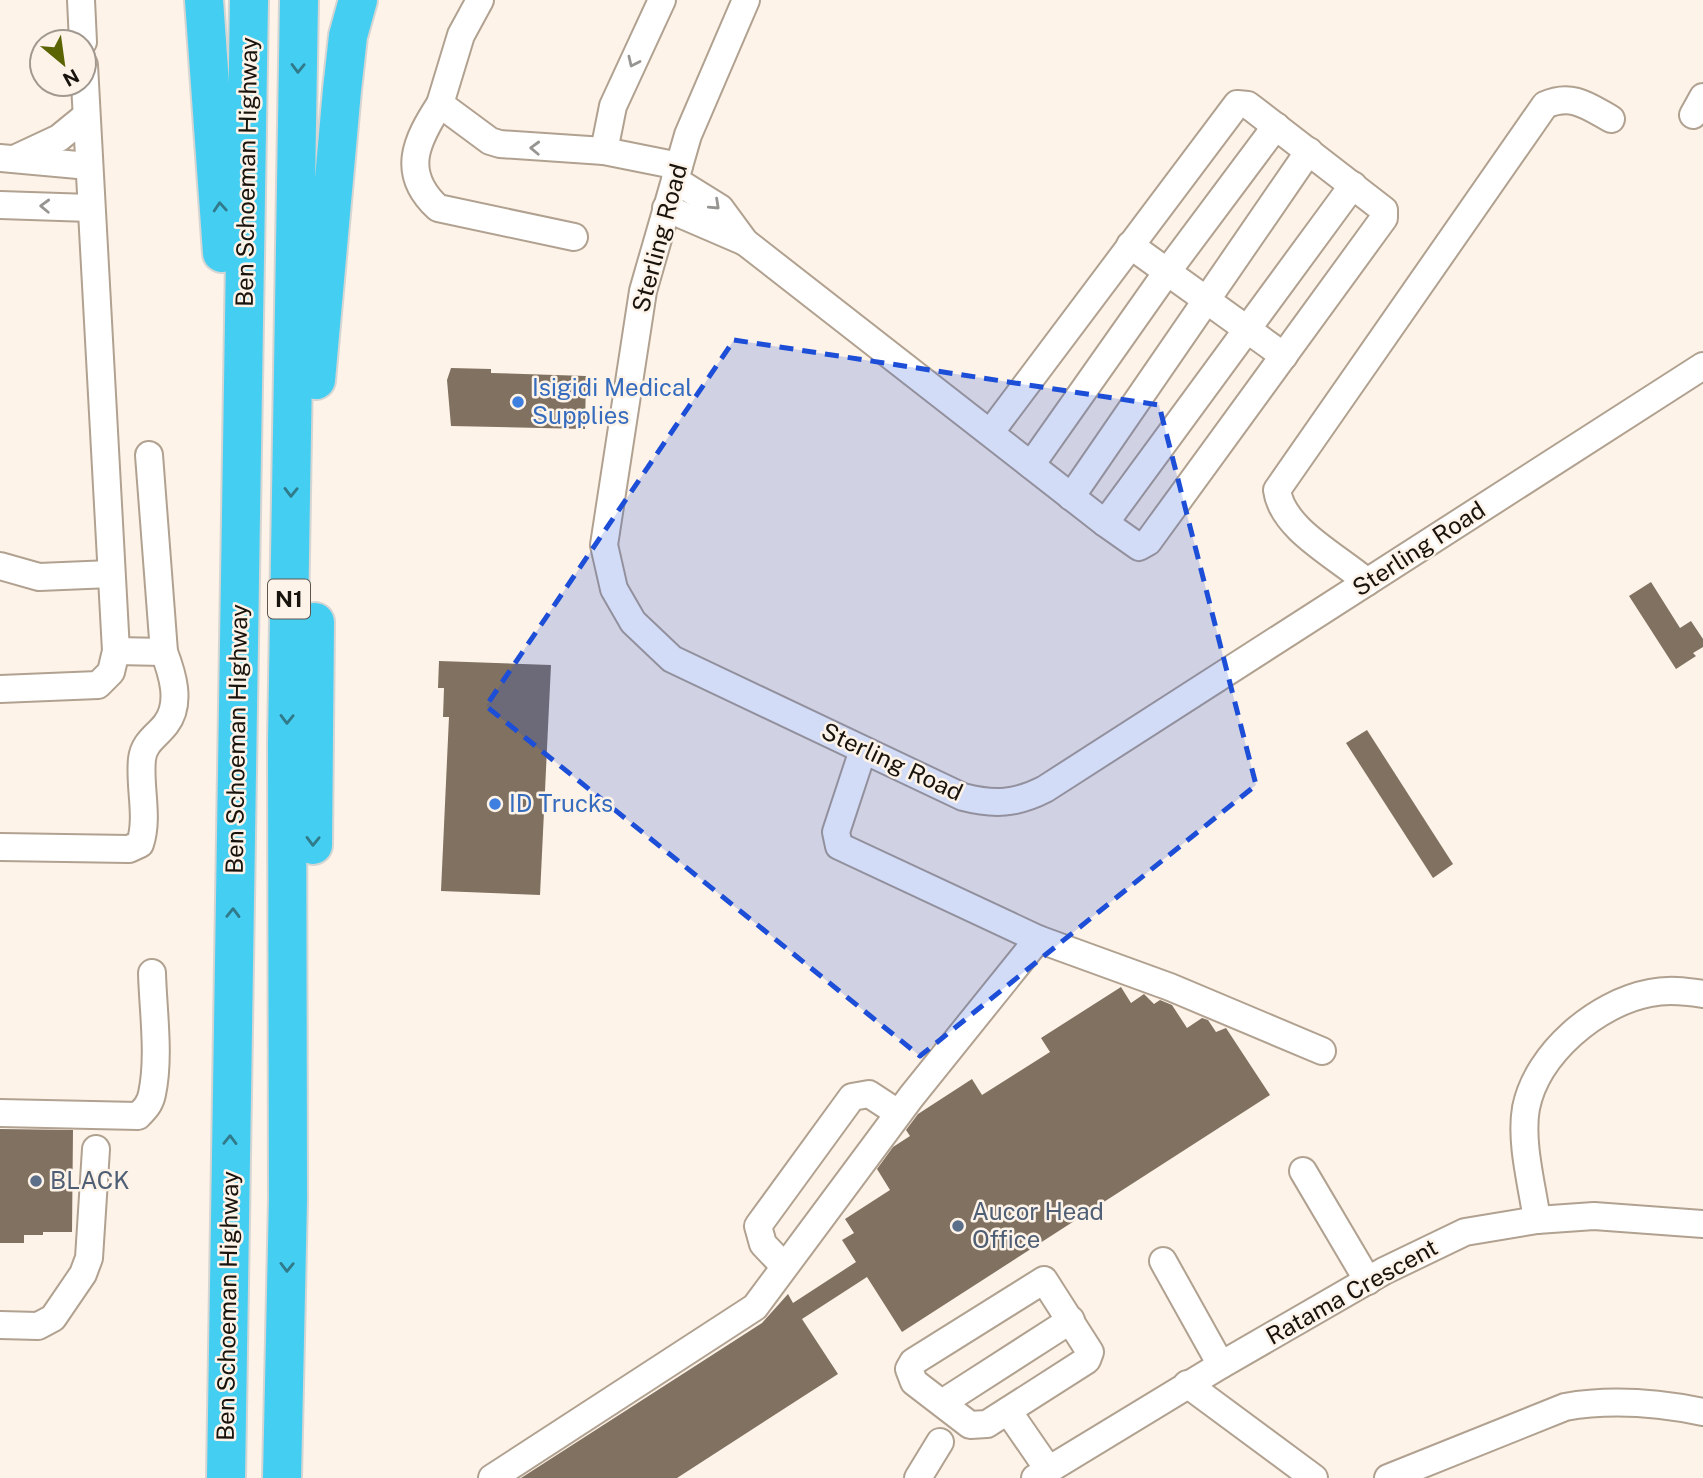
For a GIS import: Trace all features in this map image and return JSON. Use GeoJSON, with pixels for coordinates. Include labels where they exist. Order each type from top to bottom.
{"type":"FeatureCollection","features":[{"type":"Feature","properties":{"kind":"highway"},"geometry":{"type":"LineString","coordinates":[[204,0],[222,232],[219,505],[228,615],[239,666]]}},
{"type":"Feature","properties":{"kind":"highway","name":"Ben Schoeman Highway"},"geometry":{"type":"LineString","coordinates":[[226,1478],[249,0]]}},
{"type":"Feature","properties":{"kind":"highway","name":"Ben Schoeman Highway"},"geometry":{"type":"LineString","coordinates":[[282,1478],[288,1199],[286,742],[299,0]]}},
{"type":"Feature","properties":{"kind":"highway"},"geometry":{"type":"LineString","coordinates":[[288,1199],[304,1102],[312,940],[316,378],[314,290],[333,0]]}},
{"type":"Feature","properties":{"kind":"highway"},"geometry":{"type":"LineString","coordinates":[[316,378],[341,90],[348,36],[358,0]]}},
{"type":"Feature","properties":{"kind":"street"},"geometry":{"type":"LineString","coordinates":[[81,0],[82,28]]}},
{"type":"Feature","properties":{"kind":"street"},"geometry":{"type":"LineString","coordinates":[[480,0],[461,35],[440,104],[419,136],[415,163],[423,192],[438,208],[574,237]]}},
{"type":"Feature","properties":{"kind":"street"},"geometry":{"type":"LineString","coordinates":[[604,151],[613,106],[662,0]]}},
{"type":"Feature","properties":{"kind":"street","name":"Sterling Road"},"geometry":{"type":"LineString","coordinates":[[746,0],[688,135],[643,291],[604,545],[614,589],[633,622],[672,659],[963,797],[989,803],[1026,799],[1703,366]]}},
{"type":"Feature","properties":{"kind":"street"},"geometry":{"type":"LineString","coordinates":[[0,690],[99,685],[111,672],[116,651],[85,98]]}},
{"type":"Feature","properties":{"kind":"street"},"geometry":{"type":"LineString","coordinates":[[1367,582],[1293,525],[1279,502],[1277,490],[1545,105],[1560,98],[1576,99],[1611,119]]}},
{"type":"Feature","properties":{"kind":"street"},"geometry":{"type":"LineString","coordinates":[[440,104],[490,141],[500,144],[604,151],[677,173],[720,208],[745,242]]}},
{"type":"Feature","properties":{"kind":"street"},"geometry":{"type":"LineString","coordinates":[[666,208],[745,242],[1136,547],[1148,542],[1384,218],[1384,210],[1248,105],[1237,104],[990,433]]}},
{"type":"Feature","properties":{"kind":"street"},"geometry":{"type":"LineString","coordinates":[[6,159],[59,138],[86,116]]}},
{"type":"Feature","properties":{"kind":"street"},"geometry":{"type":"LineString","coordinates":[[1031,465],[1167,272],[1276,126]]}},
{"type":"Feature","properties":{"kind":"street"},"geometry":{"type":"LineString","coordinates":[[1071,497],[1309,151]]}},
{"type":"Feature","properties":{"kind":"street"},"geometry":{"type":"LineString","coordinates":[[6,159],[89,166]]}},
{"type":"Feature","properties":{"kind":"street"},"geometry":{"type":"LineString","coordinates":[[1105,523],[1353,185]]}},
{"type":"Feature","properties":{"kind":"street"},"geometry":{"type":"LineString","coordinates":[[0,205],[90,208]]}},
{"type":"Feature","properties":{"kind":"street"},"geometry":{"type":"LineString","coordinates":[[1129,245],[1284,356]]}},
{"type":"Feature","properties":{"kind":"street"},"geometry":{"type":"LineString","coordinates":[[0,847],[129,849],[140,844],[144,832],[142,756],[172,711],[174,678],[164,652],[149,455]]}},
{"type":"Feature","properties":{"kind":"street"},"geometry":{"type":"LineString","coordinates":[[12,568],[38,564],[111,567]]}},
{"type":"Feature","properties":{"kind":"street"},"geometry":{"type":"LineString","coordinates":[[116,651],[164,652]]}},
{"type":"Feature","properties":{"kind":"street"},"geometry":{"type":"LineString","coordinates":[[863,750],[836,832],[839,846],[1038,939],[1170,987],[1322,1051]]}},
{"type":"Feature","properties":{"kind":"street"},"geometry":{"type":"LineString","coordinates":[[492,1478],[741,1319],[755,1307],[898,1113],[1038,939]]}},
{"type":"Feature","properties":{"kind":"street"},"geometry":{"type":"LineString","coordinates":[[0,1112],[138,1116],[147,1108],[152,1094],[152,973]]}},
{"type":"Feature","properties":{"kind":"street"},"geometry":{"type":"LineString","coordinates":[[1536,1220],[1527,1151],[1526,1109],[1533,1086],[1549,1059],[1570,1036],[1625,1000],[1673,990],[1703,994]]}},
{"type":"Feature","properties":{"kind":"street"},"geometry":{"type":"LineString","coordinates":[[784,1266],[763,1244],[758,1227],[812,1150],[852,1097],[869,1094],[898,1113]]}},
{"type":"Feature","properties":{"kind":"street"},"geometry":{"type":"LineString","coordinates":[[0,1325],[46,1323],[83,1274],[89,1258],[96,1149]]}},
{"type":"Feature","properties":{"kind":"street"},"geometry":{"type":"LineString","coordinates":[[1303,1171],[1368,1281]]}},
{"type":"Feature","properties":{"kind":"street","name":"Ratama Crescent"},"geometry":{"type":"LineString","coordinates":[[1041,1474],[1187,1384],[1368,1281],[1465,1232],[1536,1220],[1594,1216],[1703,1224]]}},
{"type":"Feature","properties":{"kind":"street"},"geometry":{"type":"LineString","coordinates":[[1163,1261],[1221,1365]]}},
{"type":"Feature","properties":{"kind":"street"},"geometry":{"type":"LineString","coordinates":[[1038,1281],[1049,1284],[1071,1320],[1091,1356],[979,1426],[970,1425],[914,1382],[909,1369],[913,1362],[1038,1281]]}},
{"type":"Feature","properties":{"kind":"street"},"geometry":{"type":"LineString","coordinates":[[942,1404],[1071,1320]]}},
{"type":"Feature","properties":{"kind":"street"},"geometry":{"type":"LineString","coordinates":[[1187,1384],[1314,1478]]}},
{"type":"Feature","properties":{"kind":"street"},"geometry":{"type":"LineString","coordinates":[[1388,1478],[1565,1407],[1667,1405],[1703,1412]]}},
{"type":"Feature","properties":{"kind":"street"},"geometry":{"type":"LineString","coordinates":[[1008,1410],[1041,1474]]}},
{"type":"Feature","properties":{"kind":"street"},"geometry":{"type":"LineString","coordinates":[[918,1478],[940,1442]]}},
{"type":"Feature","properties":{"kind":"highlighted area"},"geometry":{"type":"Polygon","coordinates":[[[734,340],[1159,405],[1256,785],[920,1056],[486,706],[734,340]]]}},
{"type":"Feature","properties":{"kind":"building","name":"Isigidi Medical Supplies"},"geometry":{"type":"Polygon","coordinates":[[[451,368],[491,369],[491,373],[586,376],[585,429],[451,426],[447,380],[451,368]]]}},
{"type":"Feature","properties":{"kind":"building"},"geometry":{"type":"Polygon","coordinates":[[[1651,582],[1680,628],[1691,621],[1703,639],[1703,647],[1693,653],[1696,656],[1676,669],[1629,596],[1651,582]]]}},
{"type":"Feature","properties":{"kind":"building","name":"ID Trucks"},"geometry":{"type":"Polygon","coordinates":[[[439,661],[551,665],[540,895],[441,891],[449,717],[443,717],[444,688],[438,688],[439,661]]]}},
{"type":"Feature","properties":{"kind":"building"},"geometry":{"type":"Polygon","coordinates":[[[1367,730],[1453,864],[1433,878],[1346,743],[1367,730]]]}},
{"type":"Feature","properties":{"kind":"building","name":"Aucor Head Office"},"geometry":{"type":"Polygon","coordinates":[[[1121,987],[1131,1003],[1144,994],[1154,1004],[1160,1000],[1172,1005],[1187,1028],[1202,1018],[1208,1020],[1216,1032],[1226,1028],[1270,1095],[902,1332],[867,1277],[802,1319],[838,1374],[677,1478],[521,1478],[762,1323],[788,1294],[793,1303],[856,1262],[842,1240],[854,1233],[845,1219],[890,1190],[877,1169],[893,1147],[910,1136],[906,1130],[918,1114],[972,1079],[982,1095],[1050,1052],[1041,1038],[1121,987]]]}},
{"type":"Feature","properties":{"kind":"building","name":"BLACK"},"geometry":{"type":"Polygon","coordinates":[[[0,1129],[73,1130],[72,1232],[43,1232],[43,1235],[24,1235],[24,1243],[0,1243],[0,1129]]]}},
{"type":"Feature","properties":{"kind":"place","name":"Isigidi Medical Supplies"},"geometry":{"type":"Point","coordinates":[518,402]}},
{"type":"Feature","properties":{"kind":"place","name":"ID Trucks"},"geometry":{"type":"Point","coordinates":[495,804]}},
{"type":"Feature","properties":{"kind":"place","name":"BLACK"},"geometry":{"type":"Point","coordinates":[36,1181]}},
{"type":"Feature","properties":{"kind":"place","name":"Aucor Head Office"},"geometry":{"type":"Point","coordinates":[958,1226]}}]}
